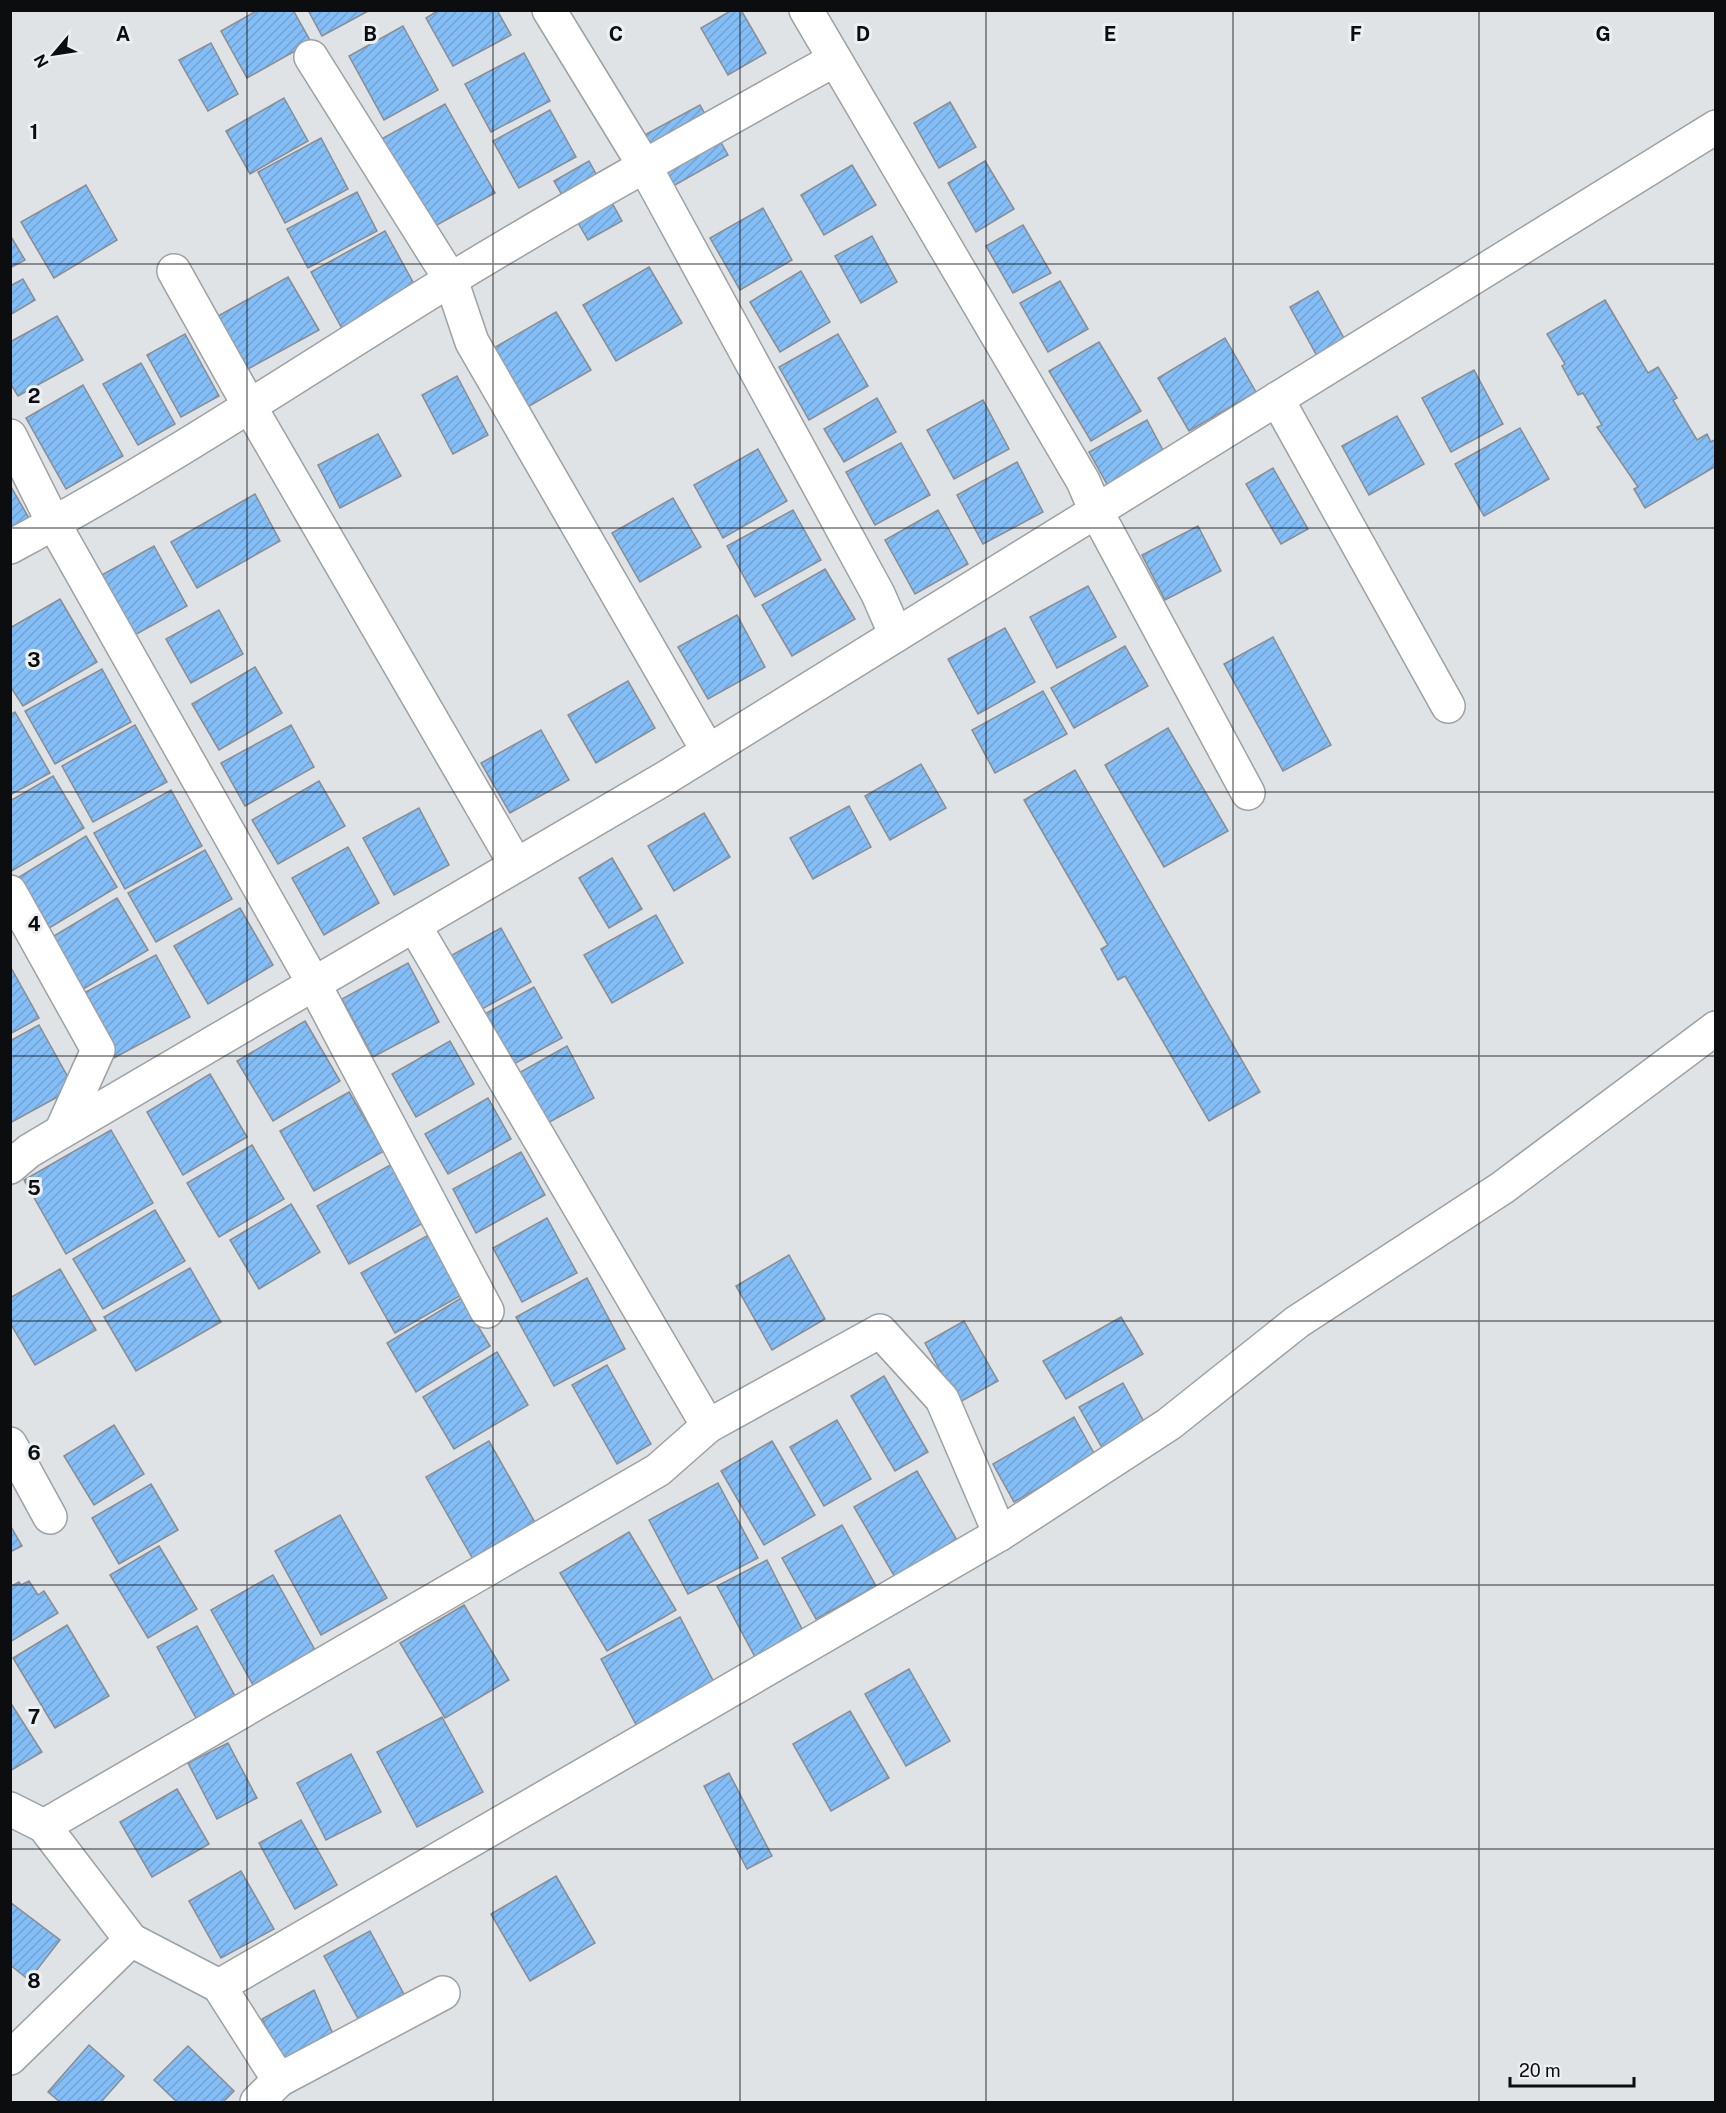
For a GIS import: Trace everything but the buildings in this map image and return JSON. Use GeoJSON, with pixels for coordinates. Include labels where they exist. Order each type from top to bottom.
{"type":"FeatureCollection","features":[{"type":"Feature","properties":{"kind":"street"},"geometry":{"type":"LineString","coordinates":[[549,10],[644,165],[878,594],[896,634]]}},
{"type":"Feature","properties":{"kind":"street"},"geometry":{"type":"LineString","coordinates":[[806,10],[1083,481],[1096,512],[1248,794]]}},
{"type":"Feature","properties":{"kind":"street"},"geometry":{"type":"LineString","coordinates":[[311,57],[451,280],[472,342],[708,751]]}},
{"type":"Feature","properties":{"kind":"street"},"geometry":{"type":"LineString","coordinates":[[10,547],[54,524],[250,407],[451,280],[644,165],[834,60]]}},
{"type":"Feature","properties":{"kind":"street"},"geometry":{"type":"LineString","coordinates":[[10,1167],[29,1151],[708,751],[1716,127]]}},
{"type":"Feature","properties":{"kind":"street"},"geometry":{"type":"LineString","coordinates":[[174,271],[250,407],[516,865]]}},
{"type":"Feature","properties":{"kind":"street"},"geometry":{"type":"LineString","coordinates":[[1277,399],[1448,706]]}},
{"type":"Feature","properties":{"kind":"street"},"geometry":{"type":"LineString","coordinates":[[10,436],[54,524],[314,984],[487,1311]]}},
{"type":"Feature","properties":{"kind":"street"},"geometry":{"type":"LineString","coordinates":[[10,892],[98,1050],[61,1132]]}},
{"type":"Feature","properties":{"kind":"street"},"geometry":{"type":"LineString","coordinates":[[414,925],[708,1426]]}},
{"type":"Feature","properties":{"kind":"street"},"geometry":{"type":"LineString","coordinates":[[219,1986],[1000,1534],[1169,1424],[1297,1322],[1502,1188],[1716,1028]]}},
{"type":"Feature","properties":{"kind":"street"},"geometry":{"type":"LineString","coordinates":[[44,1826],[658,1470],[708,1426],[880,1331],[942,1399],[1000,1534]]}},
{"type":"Feature","properties":{"kind":"street"},"geometry":{"type":"LineString","coordinates":[[10,1444],[50,1517]]}},
{"type":"Feature","properties":{"kind":"street"},"geometry":{"type":"LineString","coordinates":[[10,1809],[44,1826],[131,1941],[219,1986],[268,2091],[443,1993]]}},
{"type":"Feature","properties":{"kind":"street"},"geometry":{"type":"LineString","coordinates":[[10,2058],[131,1941]]}}]}
